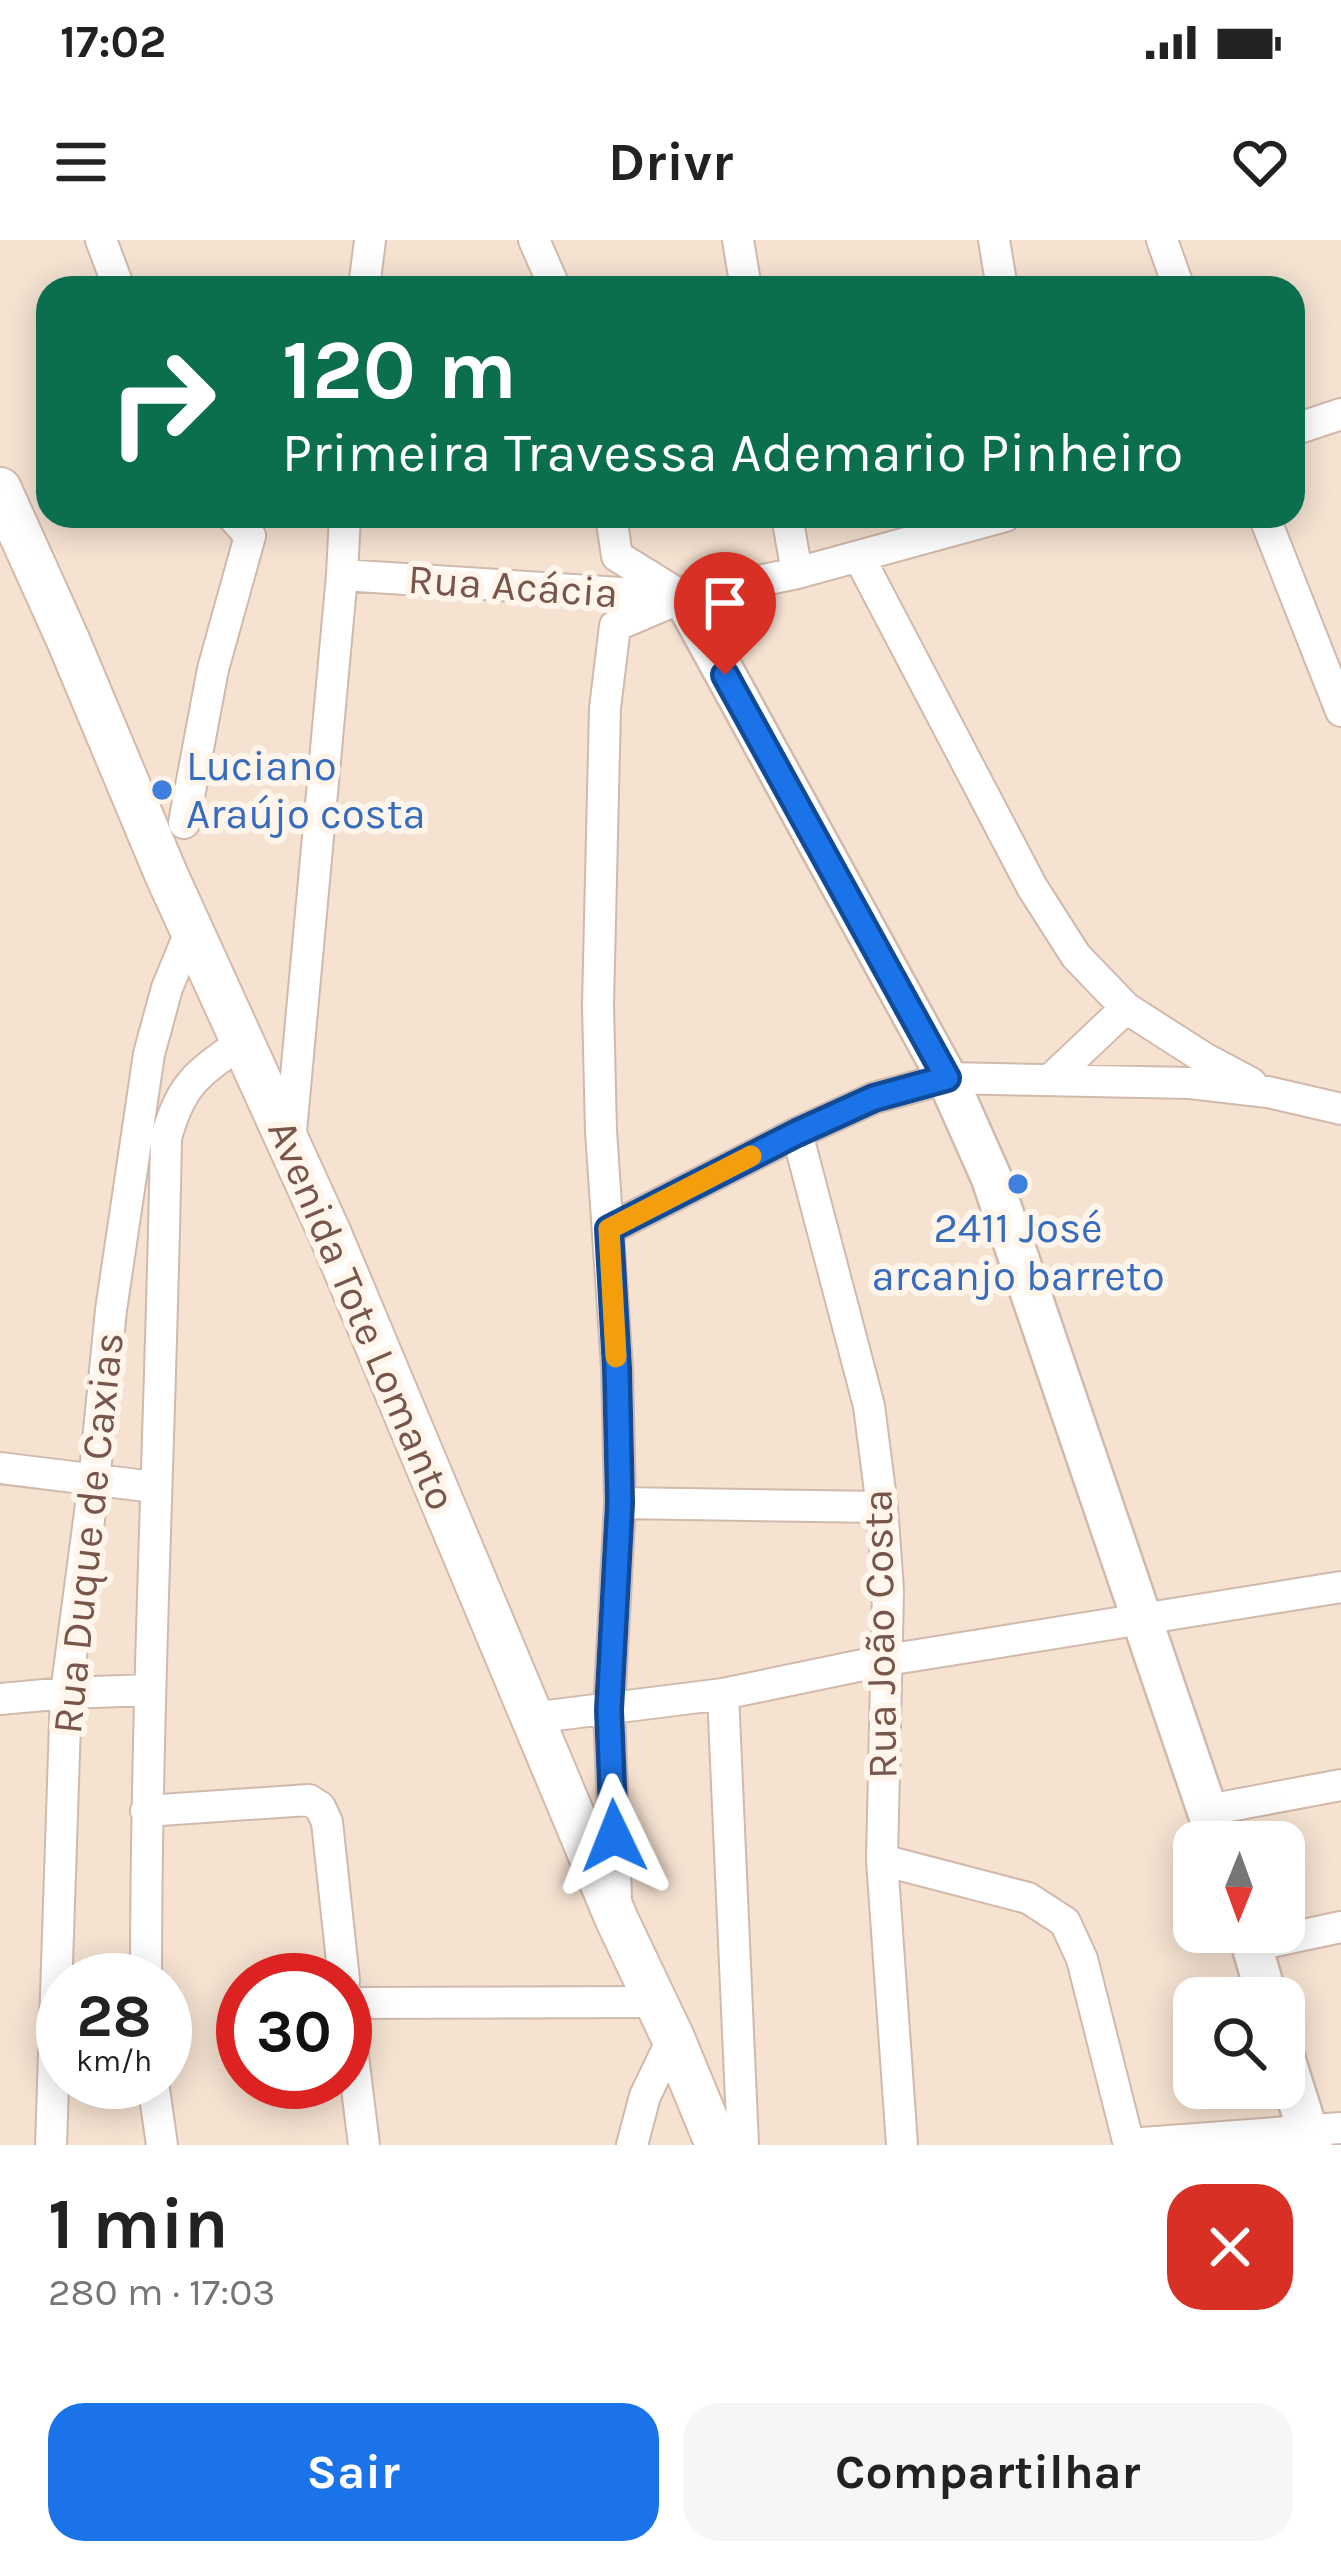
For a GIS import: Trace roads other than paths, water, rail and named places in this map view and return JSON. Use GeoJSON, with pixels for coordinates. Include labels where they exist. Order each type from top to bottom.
{"type":"FeatureCollection","features":[{"type":"Feature","properties":{"kind":"main road","name":"Avenida Tote Lomanto"},"geometry":{"type":"LineString","coordinates":[[0,493],[191,930],[290,1142],[617,1920],[717,2145]]}},
{"type":"Feature","properties":{"kind":"street"},"geometry":{"type":"LineString","coordinates":[[101,240],[114,276]]}},
{"type":"Feature","properties":{"kind":"street"},"geometry":{"type":"LineString","coordinates":[[366,276],[370,240]]}},
{"type":"Feature","properties":{"kind":"street"},"geometry":{"type":"LineString","coordinates":[[534,240],[550,276]]}},
{"type":"Feature","properties":{"kind":"street"},"geometry":{"type":"LineString","coordinates":[[738,240],[744,276]]}},
{"type":"Feature","properties":{"kind":"street"},"geometry":{"type":"LineString","coordinates":[[994,240],[1000,276]]}},
{"type":"Feature","properties":{"kind":"street"},"geometry":{"type":"LineString","coordinates":[[1162,240],[1175,276]]}},
{"type":"Feature","properties":{"kind":"street"},"geometry":{"type":"LineString","coordinates":[[1305,426],[1341,414]]}},
{"type":"Feature","properties":{"kind":"street"},"geometry":{"type":"LineString","coordinates":[[184,823],[213,669],[250,536],[243,528]]}},
{"type":"Feature","properties":{"kind":"street"},"geometry":{"type":"LineString","coordinates":[[290,1142],[344,528]]}},
{"type":"Feature","properties":{"kind":"street"},"geometry":{"type":"LineString","coordinates":[[613,528],[617,556],[683,597],[947,1078],[991,1177],[1211,1821]]}},
{"type":"Feature","properties":{"kind":"street"},"geometry":{"type":"LineString","coordinates":[[789,528],[797,573]]}},
{"type":"Feature","properties":{"kind":"street"},"geometry":{"type":"LineString","coordinates":[[617,1920],[609,1710],[620,1503],[598,1005],[605,708],[615,626],[683,597],[797,573],[962,528]]}},
{"type":"Feature","properties":{"kind":"street"},"geometry":{"type":"LineString","coordinates":[[1269,528],[1341,709]]}},
{"type":"Feature","properties":{"kind":"street"},"geometry":{"type":"LineString","coordinates":[[859,557],[1033,887],[1076,956],[1126,1008],[1268,1092]]}},
{"type":"Feature","properties":{"kind":"street","name":"Rua Acácia"},"geometry":{"type":"LineString","coordinates":[[342,575],[683,597]]}},
{"type":"Feature","properties":{"kind":"street","name":"Rua Duque de Caxias"},"geometry":{"type":"LineString","coordinates":[[146,1953],[154,1487],[162,1359],[149,1054],[167,988],[191,930]]}},
{"type":"Feature","properties":{"kind":"street"},"geometry":{"type":"LineString","coordinates":[[1051,1079],[1126,1008]]}},
{"type":"Feature","properties":{"kind":"street","name":"Rua Duque de Caxias"},"geometry":{"type":"LineString","coordinates":[[61,1953],[66,1693],[111,1310],[151,1134],[202,1070],[244,1041]]}},
{"type":"Feature","properties":{"kind":"street"},"geometry":{"type":"LineString","coordinates":[[609,1229],[874,1098],[947,1078],[1190,1083],[1268,1092],[1341,1109]]}},
{"type":"Feature","properties":{"kind":"street","name":"Rua João Costa"},"geometry":{"type":"LineString","coordinates":[[797,1133],[869,1406],[882,1507],[888,1590],[882,1860],[902,2145]]}},
{"type":"Feature","properties":{"kind":"street"},"geometry":{"type":"LineString","coordinates":[[0,1468],[154,1487]]}},
{"type":"Feature","properties":{"kind":"street"},"geometry":{"type":"LineString","coordinates":[[620,1503],[882,1507]]}},
{"type":"Feature","properties":{"kind":"street"},"geometry":{"type":"LineString","coordinates":[[532,1718],[723,1694],[887,1660],[1341,1587]]}},
{"type":"Feature","properties":{"kind":"street"},"geometry":{"type":"LineString","coordinates":[[0,1700],[149,1690]]}},
{"type":"Feature","properties":{"kind":"street"},"geometry":{"type":"LineString","coordinates":[[723,1694],[743,2145]]}},
{"type":"Feature","properties":{"kind":"street"},"geometry":{"type":"LineString","coordinates":[[1229,1821],[1341,1785]]}},
{"type":"Feature","properties":{"kind":"street"},"geometry":{"type":"LineString","coordinates":[[146,1811],[309,1800],[320,1807],[327,1822],[341,1953]]}},
{"type":"Feature","properties":{"kind":"street"},"geometry":{"type":"LineString","coordinates":[[882,1860],[1028,1898],[1065,1922],[1082,1959],[1129,2144],[1320,2135],[1305,2102]]}},
{"type":"Feature","properties":{"kind":"street"},"geometry":{"type":"LineString","coordinates":[[1305,1932],[1341,1927]]}},
{"type":"Feature","properties":{"kind":"street"},"geometry":{"type":"LineString","coordinates":[[372,2004],[664,2020],[632,2145]]}},
{"type":"Feature","properties":{"kind":"street","name":"Rua Duque de Caxias"},"geometry":{"type":"LineString","coordinates":[[51,2145],[53,2109]]}},
{"type":"Feature","properties":{"kind":"street"},"geometry":{"type":"LineString","coordinates":[[157,2109],[162,2145]]}},
{"type":"Feature","properties":{"kind":"street"},"geometry":{"type":"LineString","coordinates":[[359,2109],[364,2145]]}},
{"type":"Feature","properties":{"kind":"place","name":"Luciano Araújo costa"},"geometry":{"type":"Point","coordinates":[162,790]}},
{"type":"Feature","properties":{"kind":"place","name":"2411 José arcanjo barreto"},"geometry":{"type":"Point","coordinates":[1018,1184]}}]}
